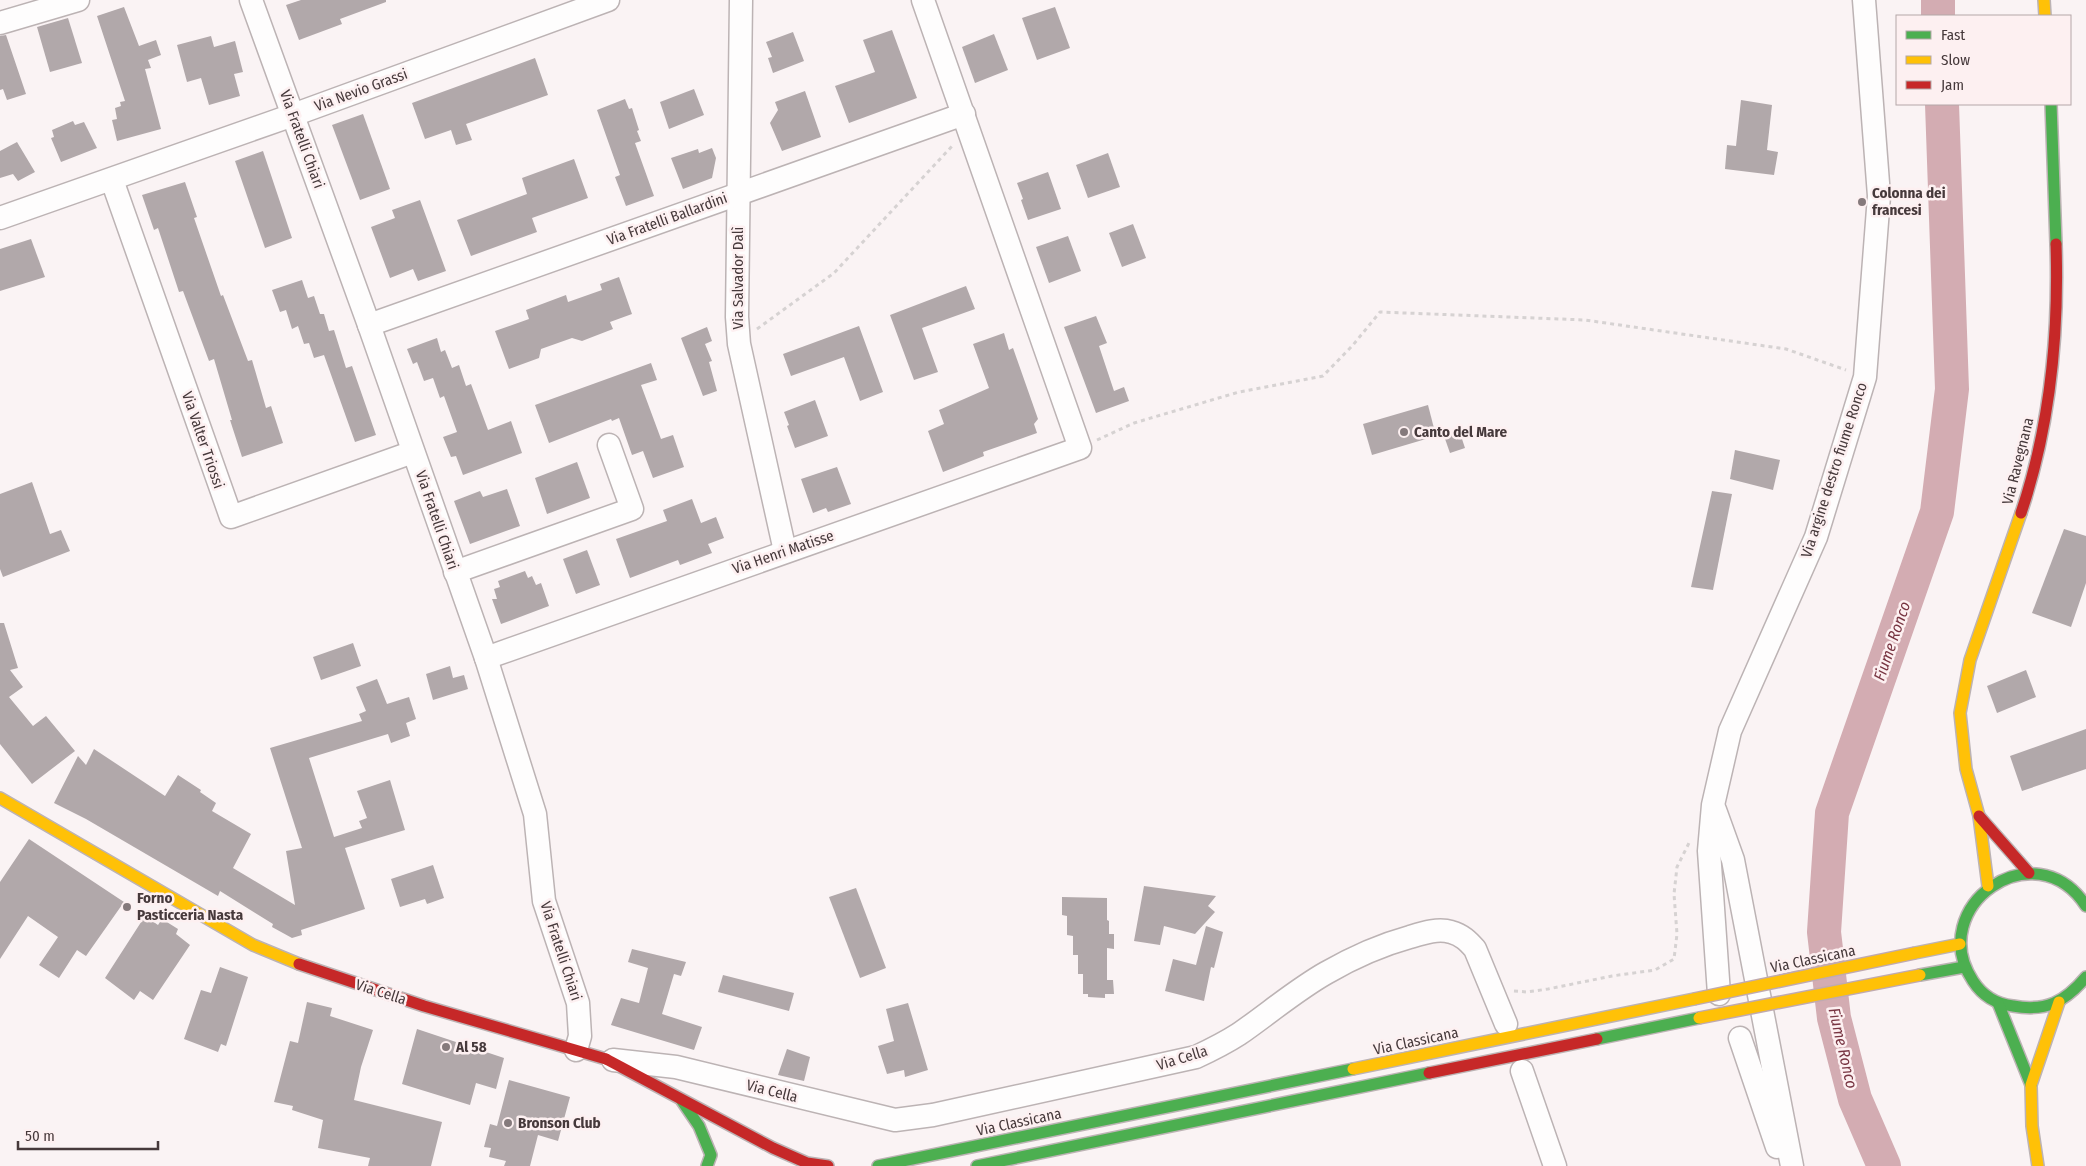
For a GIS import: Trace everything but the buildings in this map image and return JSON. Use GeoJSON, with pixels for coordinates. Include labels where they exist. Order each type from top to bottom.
{"type":"FeatureCollection","features":[{"type":"Feature","properties":{"kind":"main road"},"geometry":{"type":"LineString","coordinates":[[2044,0],[2045,15]]}},
{"type":"Feature","properties":{"kind":"main road","name":"Via Ravegnana"},"geometry":{"type":"LineString","coordinates":[[1988,886],[1979,816],[1966,769],[1960,713],[1970,660],[2023,506],[2041,442],[2052,373],[2056,257],[2051,105]]}},
{"type":"Feature","properties":{"kind":"main road","name":"Via Cella"},"geometry":{"type":"LineString","coordinates":[[0,798],[238,937],[290,961],[424,1006],[606,1059]]}},
{"type":"Feature","properties":{"kind":"main road","name":"Via Ravegnana"},"geometry":{"type":"LineString","coordinates":[[1979,816],[2028,873]]}},
{"type":"Feature","properties":{"kind":"main road"},"geometry":{"type":"LineString","coordinates":[[2086,906],[2072,889],[2059,880],[2044,875],[2028,873],[2008,876],[1988,886],[1976,897],[1967,911],[1961,927],[1960,944],[1964,967],[1978,988],[1998,1003],[2018,1009],[2039,1008],[2059,1002],[2074,991],[2086,977]]}},
{"type":"Feature","properties":{"kind":"main road","name":"Via Classicana"},"geometry":{"type":"LineString","coordinates":[[878,1166],[1960,944]]}},
{"type":"Feature","properties":{"kind":"main road"},"geometry":{"type":"LineString","coordinates":[[977,1166],[1699,1018],[1964,967]]}},
{"type":"Feature","properties":{"kind":"main road"},"geometry":{"type":"LineString","coordinates":[[2038,1166],[2032,1126],[2031,1085],[2059,1002]]}},
{"type":"Feature","properties":{"kind":"main road"},"geometry":{"type":"LineString","coordinates":[[1998,1003],[2031,1085]]}},
{"type":"Feature","properties":{"kind":"main road"},"geometry":{"type":"LineString","coordinates":[[606,1059],[772,1148],[807,1162],[828,1166]]}},
{"type":"Feature","properties":{"kind":"main road"},"geometry":{"type":"LineString","coordinates":[[678,1096],[700,1126],[711,1155],[708,1166]]}},
{"type":"Feature","properties":{"kind":"street"},"geometry":{"type":"LineString","coordinates":[[0,23],[78,0]]}},
{"type":"Feature","properties":{"kind":"street","name":"Via Fratelli Chiari"},"geometry":{"type":"LineString","coordinates":[[251,0],[370,325],[486,658],[535,814],[544,901],[578,1003],[580,1036],[576,1050]]}},
{"type":"Feature","properties":{"kind":"street","name":"Via Nevio Grassi"},"geometry":{"type":"LineString","coordinates":[[0,218],[112,180],[608,0]]}},
{"type":"Feature","properties":{"kind":"street","name":"Via Salvador Dalì"},"geometry":{"type":"LineString","coordinates":[[741,0],[737,317],[739,344],[785,551]]}},
{"type":"Feature","properties":{"kind":"street"},"geometry":{"type":"LineString","coordinates":[[923,0],[967,121],[1080,448]]}},
{"type":"Feature","properties":{"kind":"street","name":"Via argine destro fiume Ronco"},"geometry":{"type":"LineString","coordinates":[[1719,994],[1709,851],[1713,804],[1730,732],[1816,537],[1865,377],[1879,196],[1864,0]]}},
{"type":"Feature","properties":{"kind":"street","name":"Via Fratelli Ballardini"},"geometry":{"type":"LineString","coordinates":[[370,325],[738,194],[967,121]]}},
{"type":"Feature","properties":{"kind":"street","name":"Via Valter Triossi"},"geometry":{"type":"LineString","coordinates":[[112,180],[231,517],[413,452]]}},
{"type":"Feature","properties":{"kind":"street"},"geometry":{"type":"LineString","coordinates":[[455,572],[632,509],[609,445]]}},
{"type":"Feature","properties":{"kind":"street","name":"Via Henri Matisse"},"geometry":{"type":"LineString","coordinates":[[486,658],[1080,448]]}},
{"type":"Feature","properties":{"kind":"street"},"geometry":{"type":"LineString","coordinates":[[1713,804],[1733,860],[1792,1166]]}},
{"type":"Feature","properties":{"kind":"street","name":"Via Cella"},"geometry":{"type":"LineString","coordinates":[[606,1059],[676,1067],[895,1120],[932,1115],[1196,1057],[1214,1049],[1238,1034],[1326,973],[1369,951],[1424,933],[1450,931],[1468,940],[1482,962],[1506,1024]]}},
{"type":"Feature","properties":{"kind":"street"},"geometry":{"type":"LineString","coordinates":[[1740,1038],[1784,1166]]}},
{"type":"Feature","properties":{"kind":"street"},"geometry":{"type":"LineString","coordinates":[[1522,1072],[1554,1166]]}},
{"type":"Feature","properties":{"kind":"path"},"geometry":{"type":"LineString","coordinates":[[739,344],[792,302],[834,273],[967,121]]}},
{"type":"Feature","properties":{"kind":"path"},"geometry":{"type":"LineString","coordinates":[[1080,448],[1134,422],[1239,392],[1323,376],[1353,346],[1380,312],[1585,320],[1786,349],[1865,377]]}},
{"type":"Feature","properties":{"kind":"path"},"geometry":{"type":"LineString","coordinates":[[1491,987],[1527,992],[1548,989],[1612,976],[1655,970],[1674,959],[1677,934],[1674,894],[1678,867],[1690,840]]}},
{"type":"Feature","properties":{"kind":"waterway","name":"Fiume Ronco"},"geometry":{"type":"LineString","coordinates":[[1938,0],[1938,15]]}},
{"type":"Feature","properties":{"kind":"waterway","name":"Fiume Ronco"},"geometry":{"type":"LineString","coordinates":[[1884,1166],[1855,1099],[1834,1018],[1824,932],[1832,813],[1937,512],[1952,389],[1942,105]]}},
{"type":"Feature","properties":{"kind":"traffic: fast"},"geometry":{"type":"LineString","coordinates":[[2051,105],[2056,244]]}},
{"type":"Feature","properties":{"kind":"traffic: fast"},"geometry":{"type":"LineString","coordinates":[[2086,906],[2064,884],[2040,874],[2015,876],[1992,886],[1974,904],[1963,927],[1962,953],[1973,981],[1977,986],[1985,995],[2007,1005],[2035,1008],[2054,1003],[2070,993],[2086,977]]}},
{"type":"Feature","properties":{"kind":"traffic: fast"},"geometry":{"type":"LineString","coordinates":[[1920,975],[1964,967]]}},
{"type":"Feature","properties":{"kind":"traffic: fast"},"geometry":{"type":"LineString","coordinates":[[1998,1003],[2031,1085]]}},
{"type":"Feature","properties":{"kind":"traffic: fast"},"geometry":{"type":"LineString","coordinates":[[1597,1039],[1699,1018]]}},
{"type":"Feature","properties":{"kind":"traffic: fast"},"geometry":{"type":"LineString","coordinates":[[878,1166],[1353,1069]]}},
{"type":"Feature","properties":{"kind":"traffic: fast"},"geometry":{"type":"LineString","coordinates":[[977,1166],[1429,1073]]}},
{"type":"Feature","properties":{"kind":"traffic: fast"},"geometry":{"type":"LineString","coordinates":[[682,1101],[699,1126],[711,1155],[707,1166]]}},
{"type":"Feature","properties":{"kind":"traffic: slow"},"geometry":{"type":"LineString","coordinates":[[2044,0],[2045,15]]}},
{"type":"Feature","properties":{"kind":"traffic: slow"},"geometry":{"type":"LineString","coordinates":[[1988,886],[1979,816],[1966,769],[1960,713],[1970,660],[2021,513]]}},
{"type":"Feature","properties":{"kind":"traffic: slow"},"geometry":{"type":"LineString","coordinates":[[0,798],[253,945],[299,964]]}},
{"type":"Feature","properties":{"kind":"traffic: slow"},"geometry":{"type":"LineString","coordinates":[[1915,953],[1960,944]]}},
{"type":"Feature","properties":{"kind":"traffic: slow"},"geometry":{"type":"LineString","coordinates":[[1694,999],[1915,953]]}},
{"type":"Feature","properties":{"kind":"traffic: slow"},"geometry":{"type":"LineString","coordinates":[[1699,1018],[1920,975]]}},
{"type":"Feature","properties":{"kind":"traffic: slow"},"geometry":{"type":"LineString","coordinates":[[1353,1069],[1694,999]]}},
{"type":"Feature","properties":{"kind":"traffic: slow"},"geometry":{"type":"LineString","coordinates":[[2038,1166],[2032,1126],[2031,1085],[2059,1002]]}},
{"type":"Feature","properties":{"kind":"traffic: jam"},"geometry":{"type":"LineString","coordinates":[[2021,513],[2031,480],[2046,414],[2054,346],[2057,278],[2056,244]]}},
{"type":"Feature","properties":{"kind":"traffic: jam"},"geometry":{"type":"LineString","coordinates":[[1979,816],[2029,873]]}},
{"type":"Feature","properties":{"kind":"traffic: jam"},"geometry":{"type":"LineString","coordinates":[[299,964],[424,1006],[606,1059]]}},
{"type":"Feature","properties":{"kind":"traffic: jam"},"geometry":{"type":"LineString","coordinates":[[1429,1073],[1597,1039]]}},
{"type":"Feature","properties":{"kind":"traffic: jam"},"geometry":{"type":"LineString","coordinates":[[606,1059],[773,1148],[807,1163],[828,1166]]}},
{"type":"Feature","properties":{"kind":"place","name":"Colonna dei francesi"},"geometry":{"type":"Point","coordinates":[1862,202]}},
{"type":"Feature","properties":{"kind":"place","name":"Canto del Mare"},"geometry":{"type":"Point","coordinates":[1404,432]}},
{"type":"Feature","properties":{"kind":"place","name":"Forno Pasticceria Nasta"},"geometry":{"type":"Point","coordinates":[127,907]}},
{"type":"Feature","properties":{"kind":"place","name":"Al 58"},"geometry":{"type":"Point","coordinates":[446,1047]}},
{"type":"Feature","properties":{"kind":"place","name":"Bronson Club"},"geometry":{"type":"Point","coordinates":[508,1123]}}]}
